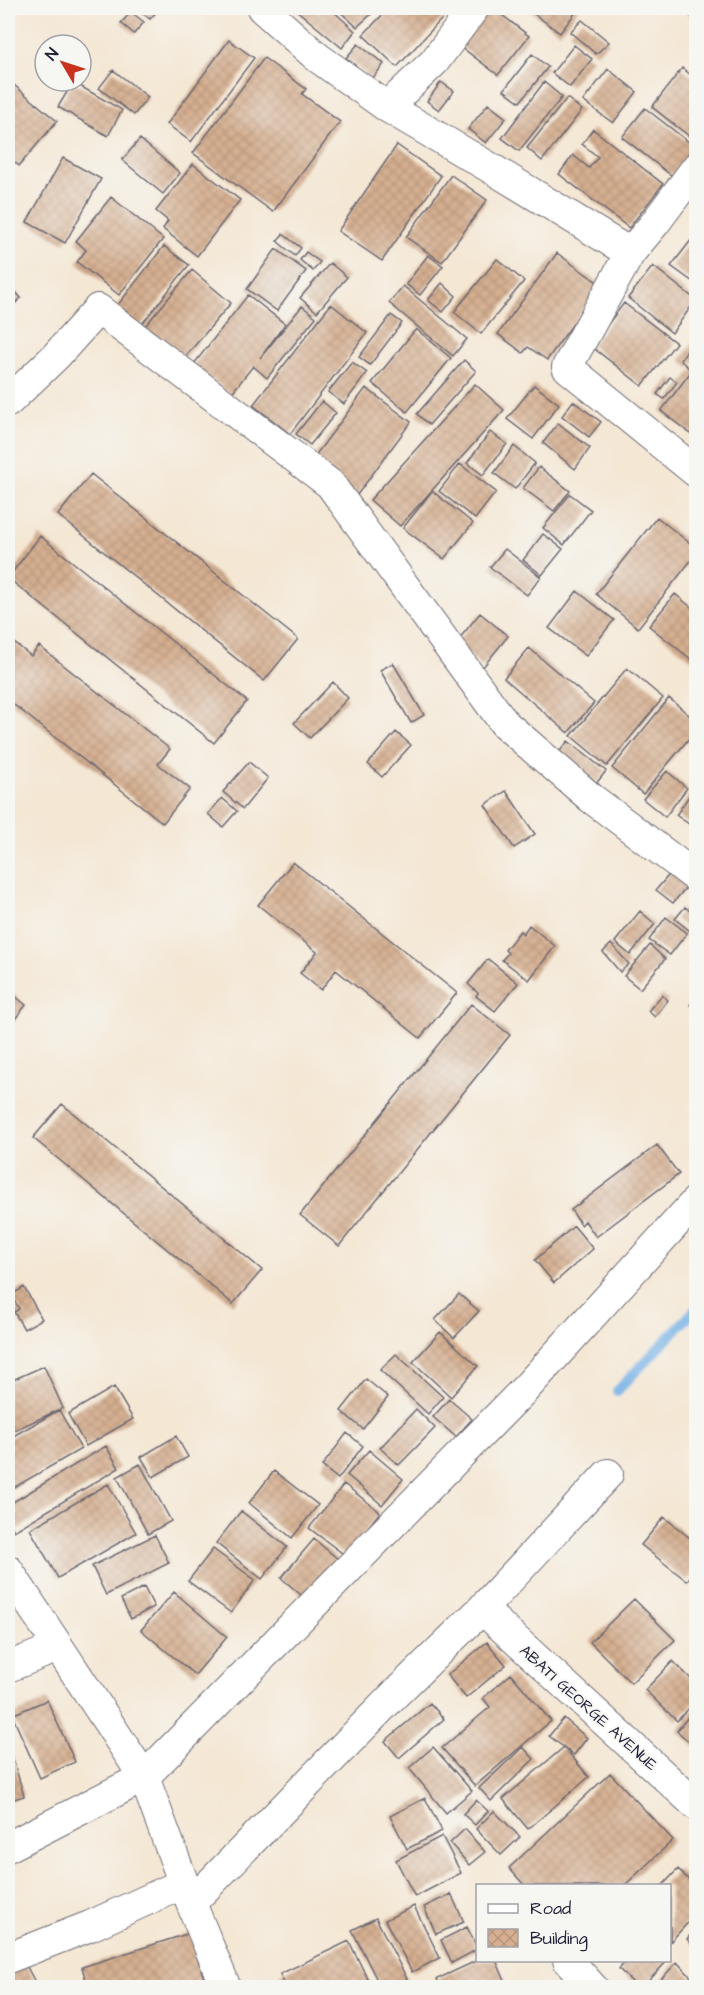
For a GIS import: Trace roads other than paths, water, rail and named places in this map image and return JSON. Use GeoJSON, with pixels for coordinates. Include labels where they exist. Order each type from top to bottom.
{"type":"FeatureCollection","features":[{"type":"Feature","properties":{"kind":"street"},"geometry":{"type":"LineString","coordinates":[[262,8],[317,57],[387,107],[630,253]]}},
{"type":"Feature","properties":{"kind":"street"},"geometry":{"type":"LineString","coordinates":[[387,107],[434,62],[474,8]]}},
{"type":"Feature","properties":{"kind":"street"},"geometry":{"type":"LineString","coordinates":[[696,168],[656,223],[630,253],[567,367],[696,472]]}},
{"type":"Feature","properties":{"kind":"street"},"geometry":{"type":"LineString","coordinates":[[8,402],[56,356],[98,309],[330,484],[505,724],[591,798],[696,877]]}},
{"type":"Feature","properties":{"kind":"street"},"geometry":{"type":"LineString","coordinates":[[8,1847],[144,1777],[525,1388],[696,1201]]}},
{"type":"Feature","properties":{"kind":"street"},"geometry":{"type":"LineString","coordinates":[[8,1958],[90,1926],[187,1893],[482,1609],[608,1474]]}},
{"type":"Feature","properties":{"kind":"street"},"geometry":{"type":"LineString","coordinates":[[8,1570],[144,1777],[187,1893],[226,1988]]}},
{"type":"Feature","properties":{"kind":"street","name":"ABATI GEORGE AVENUE"},"geometry":{"type":"LineString","coordinates":[[482,1609],[696,1805]]}},
{"type":"Feature","properties":{"kind":"street"},"geometry":{"type":"LineString","coordinates":[[8,1667],[58,1647]]}},
{"type":"Feature","properties":{"kind":"street"},"geometry":{"type":"LineString","coordinates":[[569,1962],[592,1988]]}},
{"type":"Feature","properties":{"kind":"waterway"},"geometry":{"type":"LineString","coordinates":[[617,1391],[696,1309]]}}]}
